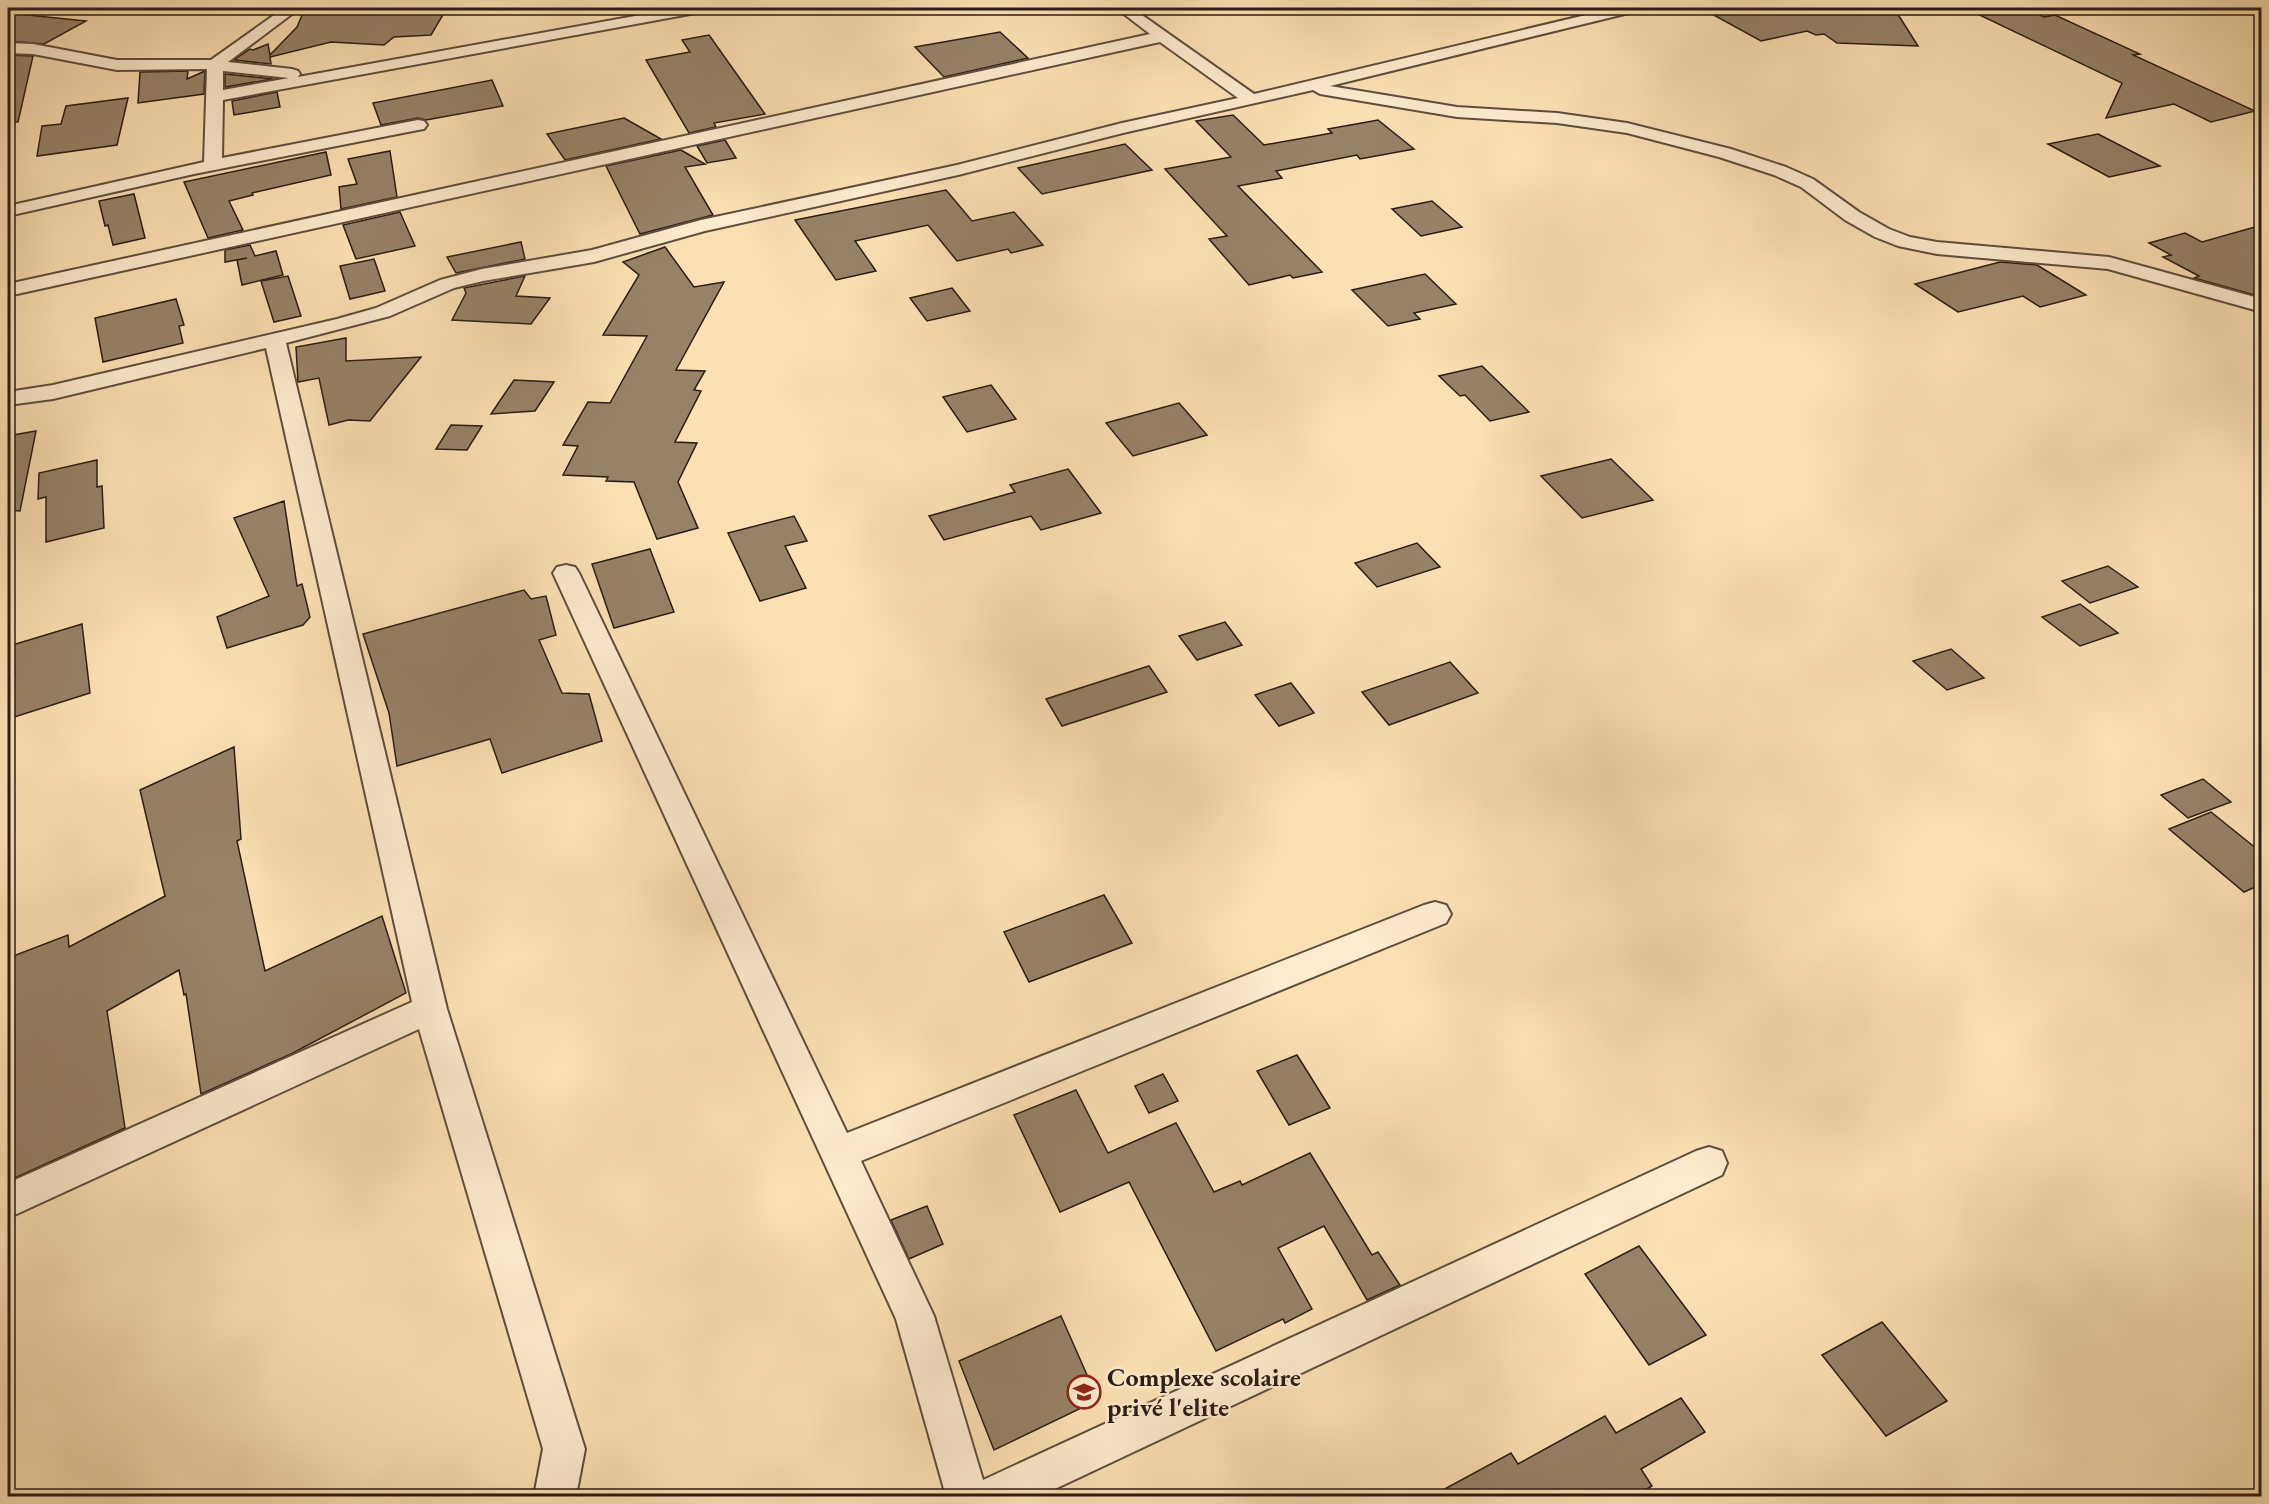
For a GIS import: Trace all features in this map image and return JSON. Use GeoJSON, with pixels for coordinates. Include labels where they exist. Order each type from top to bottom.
{"type":"FeatureCollection","features":[{"type":"Feature","properties":{"kind":"street"},"geometry":{"type":"LineString","coordinates":[[215,64],[293,8]]}},
{"type":"Feature","properties":{"kind":"street"},"geometry":{"type":"LineString","coordinates":[[214,97],[701,8]]}},
{"type":"Feature","properties":{"kind":"street"},"geometry":{"type":"LineString","coordinates":[[1123,8],[1250,99]]}},
{"type":"Feature","properties":{"kind":"street"},"geometry":{"type":"LineString","coordinates":[[8,398],[52,392],[275,340],[383,312],[447,284],[482,275],[594,256],[701,226],[958,170],[1122,128],[1632,8]]}},
{"type":"Feature","properties":{"kind":"street"},"geometry":{"type":"LineString","coordinates":[[8,290],[1164,36]]}},
{"type":"Feature","properties":{"kind":"street"},"geometry":{"type":"LineString","coordinates":[[8,48],[33,49],[117,65],[215,64],[321,77]]}},
{"type":"Feature","properties":{"kind":"street"},"geometry":{"type":"LineString","coordinates":[[213,165],[215,64]]}},
{"type":"Feature","properties":{"kind":"street"},"geometry":{"type":"LineString","coordinates":[[1300,87],[1356,93],[1457,112],[1557,118],[1627,128],[1725,153],[1780,171],[1807,183],[1852,216],[1882,233],[1905,242],[1937,248],[2109,263],[2262,306]]}},
{"type":"Feature","properties":{"kind":"street"},"geometry":{"type":"LineString","coordinates":[[8,211],[213,165],[418,125]]}},
{"type":"Feature","properties":{"kind":"street"},"geometry":{"type":"LineString","coordinates":[[275,340],[430,1009],[564,1449],[555,1497]]}},
{"type":"Feature","properties":{"kind":"street"},"geometry":{"type":"LineString","coordinates":[[566,573],[915,1316],[967,1497]]}},
{"type":"Feature","properties":{"kind":"street"},"geometry":{"type":"LineString","coordinates":[[839,1153],[1435,914]]}},
{"type":"Feature","properties":{"kind":"street"},"geometry":{"type":"LineString","coordinates":[[8,1201],[430,1009]]}},
{"type":"Feature","properties":{"kind":"street"},"geometry":{"type":"LineString","coordinates":[[995,1497],[1709,1162]]}},
{"type":"Feature","properties":{"kind":"building"},"geometry":{"type":"Polygon","coordinates":[[[305,8],[447,8],[431,35],[394,37],[384,45],[331,42],[270,57],[271,64],[234,60],[250,49],[268,44],[270,55],[297,27],[305,8]]]}},
{"type":"Feature","properties":{"kind":"building"},"geometry":{"type":"Polygon","coordinates":[[[1701,8],[1894,8],[1918,46],[1837,43],[1824,34],[1816,35],[1807,31],[1761,41],[1701,8]]]}},
{"type":"Feature","properties":{"kind":"building"},"geometry":{"type":"Polygon","coordinates":[[[1965,8],[2025,8],[2044,17],[2055,15],[2140,54],[2133,55],[2255,111],[2211,122],[2174,104],[2106,118],[2122,83],[1965,8]]]}},
{"type":"Feature","properties":{"kind":"building"},"geometry":{"type":"Polygon","coordinates":[[[8,13],[86,21],[44,44],[8,41],[8,13]]]}},
{"type":"Feature","properties":{"kind":"building"},"geometry":{"type":"Polygon","coordinates":[[[1000,32],[1028,58],[944,77],[915,47],[1000,32]]]}},
{"type":"Feature","properties":{"kind":"building"},"geometry":{"type":"Polygon","coordinates":[[[709,35],[765,114],[714,123],[716,127],[689,133],[646,60],[690,52],[682,40],[709,35]]]}},
{"type":"Feature","properties":{"kind":"building"},"geometry":{"type":"Polygon","coordinates":[[[8,55],[33,56],[18,122],[8,121],[8,55]]]}},
{"type":"Feature","properties":{"kind":"building"},"geometry":{"type":"Polygon","coordinates":[[[188,71],[187,79],[205,71],[204,94],[138,103],[140,72],[188,71]]]}},
{"type":"Feature","properties":{"kind":"building"},"geometry":{"type":"Polygon","coordinates":[[[225,74],[273,79],[225,87],[225,74]]]}},
{"type":"Feature","properties":{"kind":"building"},"geometry":{"type":"Polygon","coordinates":[[[492,80],[503,106],[426,120],[418,118],[381,125],[373,103],[492,80]]]}},
{"type":"Feature","properties":{"kind":"building"},"geometry":{"type":"Polygon","coordinates":[[[277,92],[280,107],[234,115],[232,101],[277,92]]]}},
{"type":"Feature","properties":{"kind":"building"},"geometry":{"type":"Polygon","coordinates":[[[128,98],[117,145],[37,156],[42,126],[61,124],[66,106],[128,98]]]}},
{"type":"Feature","properties":{"kind":"building"},"geometry":{"type":"Polygon","coordinates":[[[1233,115],[1264,145],[1332,133],[1328,129],[1378,120],[1414,149],[1360,159],[1357,155],[1276,171],[1282,178],[1238,186],[1322,272],[1293,278],[1290,275],[1249,285],[1209,239],[1227,236],[1165,169],[1231,157],[1196,121],[1233,115]]]}},
{"type":"Feature","properties":{"kind":"building"},"geometry":{"type":"Polygon","coordinates":[[[624,118],[661,139],[565,160],[547,134],[624,118]]]}},
{"type":"Feature","properties":{"kind":"building"},"geometry":{"type":"Polygon","coordinates":[[[2098,134],[2160,166],[2109,177],[2048,144],[2098,134]]]}},
{"type":"Feature","properties":{"kind":"building"},"geometry":{"type":"Polygon","coordinates":[[[725,140],[736,158],[707,163],[697,146],[725,140]]]}},
{"type":"Feature","properties":{"kind":"building"},"geometry":{"type":"Polygon","coordinates":[[[1125,144],[1152,170],[1042,194],[1018,168],[1125,144]]]}},
{"type":"Feature","properties":{"kind":"building"},"geometry":{"type":"Polygon","coordinates":[[[681,150],[705,164],[685,167],[713,215],[640,234],[606,166],[681,150]]]}},
{"type":"Feature","properties":{"kind":"building"},"geometry":{"type":"Polygon","coordinates":[[[390,151],[397,197],[341,209],[339,187],[357,184],[348,159],[390,151]]]}},
{"type":"Feature","properties":{"kind":"building"},"geometry":{"type":"Polygon","coordinates":[[[326,152],[331,175],[252,193],[253,195],[229,201],[243,230],[208,238],[184,182],[326,152]]]}},
{"type":"Feature","properties":{"kind":"building"},"geometry":{"type":"Polygon","coordinates":[[[946,190],[972,221],[1014,212],[1043,245],[1011,253],[1008,249],[957,261],[928,225],[855,241],[876,271],[836,280],[795,220],[946,190]]]}},
{"type":"Feature","properties":{"kind":"building"},"geometry":{"type":"Polygon","coordinates":[[[134,194],[145,238],[113,245],[108,225],[105,226],[99,201],[134,194]]]}},
{"type":"Feature","properties":{"kind":"building"},"geometry":{"type":"Polygon","coordinates":[[[1432,201],[1462,227],[1421,236],[1392,209],[1432,201]]]}},
{"type":"Feature","properties":{"kind":"building"},"geometry":{"type":"Polygon","coordinates":[[[400,212],[415,246],[356,259],[343,225],[400,212]]]}},
{"type":"Feature","properties":{"kind":"building"},"geometry":{"type":"Polygon","coordinates":[[[2262,225],[2262,297],[2194,278],[2199,276],[2163,257],[2171,255],[2149,243],[2185,233],[2202,242],[2262,225]]]}},
{"type":"Feature","properties":{"kind":"building"},"geometry":{"type":"Polygon","coordinates":[[[521,242],[525,259],[456,273],[447,257],[521,242]]]}},
{"type":"Feature","properties":{"kind":"building"},"geometry":{"type":"Polygon","coordinates":[[[250,245],[255,256],[276,251],[283,275],[242,285],[237,260],[247,258],[225,262],[225,250],[250,245]]]}},
{"type":"Feature","properties":{"kind":"building"},"geometry":{"type":"Polygon","coordinates":[[[665,247],[694,287],[724,282],[676,370],[705,371],[694,390],[701,391],[675,442],[697,443],[678,482],[698,528],[657,539],[634,482],[606,481],[608,477],[563,475],[578,446],[563,445],[588,402],[610,403],[647,336],[603,335],[639,275],[623,262],[665,247]]]}},
{"type":"Feature","properties":{"kind":"building"},"geometry":{"type":"Polygon","coordinates":[[[374,259],[385,291],[350,299],[340,266],[374,259]]]}},
{"type":"Feature","properties":{"kind":"building"},"geometry":{"type":"Polygon","coordinates":[[[2000,262],[2037,265],[2086,295],[2040,307],[2023,296],[1958,312],[1915,284],[2000,262]]]}},
{"type":"Feature","properties":{"kind":"building"},"geometry":{"type":"Polygon","coordinates":[[[1425,274],[1456,304],[1414,313],[1420,319],[1388,326],[1352,290],[1425,274]]]}},
{"type":"Feature","properties":{"kind":"building"},"geometry":{"type":"Polygon","coordinates":[[[288,276],[301,316],[274,322],[261,281],[288,276]]]}},
{"type":"Feature","properties":{"kind":"building"},"geometry":{"type":"Polygon","coordinates":[[[525,276],[516,296],[550,298],[531,324],[452,320],[466,293],[464,288],[525,276]]]}},
{"type":"Feature","properties":{"kind":"building"},"geometry":{"type":"Polygon","coordinates":[[[952,288],[970,311],[927,321],[910,298],[952,288]]]}},
{"type":"Feature","properties":{"kind":"building"},"geometry":{"type":"Polygon","coordinates":[[[176,299],[184,325],[179,326],[183,343],[103,362],[95,318],[176,299]]]}},
{"type":"Feature","properties":{"kind":"building"},"geometry":{"type":"Polygon","coordinates":[[[346,338],[346,361],[421,357],[370,421],[348,420],[329,425],[319,378],[298,382],[296,347],[346,338]]]}},
{"type":"Feature","properties":{"kind":"building"},"geometry":{"type":"Polygon","coordinates":[[[1482,366],[1529,412],[1490,421],[1465,395],[1460,396],[1439,376],[1482,366]]]}},
{"type":"Feature","properties":{"kind":"building"},"geometry":{"type":"Polygon","coordinates":[[[514,380],[554,382],[535,411],[491,414],[514,380]]]}},
{"type":"Feature","properties":{"kind":"building"},"geometry":{"type":"Polygon","coordinates":[[[991,385],[1016,419],[967,432],[943,397],[991,385]]]}},
{"type":"Feature","properties":{"kind":"building"},"geometry":{"type":"Polygon","coordinates":[[[1179,403],[1207,435],[1133,456],[1106,423],[1179,403]]]}},
{"type":"Feature","properties":{"kind":"building"},"geometry":{"type":"Polygon","coordinates":[[[451,425],[482,426],[467,450],[436,449],[451,425]]]}},
{"type":"Feature","properties":{"kind":"building"},"geometry":{"type":"Polygon","coordinates":[[[36,431],[20,511],[8,510],[8,436],[36,431]]]}},
{"type":"Feature","properties":{"kind":"building"},"geometry":{"type":"Polygon","coordinates":[[[1611,459],[1653,500],[1582,518],[1541,476],[1611,459]]]}},
{"type":"Feature","properties":{"kind":"building"},"geometry":{"type":"Polygon","coordinates":[[[97,460],[97,487],[102,486],[104,528],[46,542],[46,497],[38,499],[39,473],[97,460]]]}},
{"type":"Feature","properties":{"kind":"building"},"geometry":{"type":"Polygon","coordinates":[[[1068,469],[1101,513],[1041,530],[1031,516],[944,540],[929,516],[1015,492],[1010,485],[1068,469]]]}},
{"type":"Feature","properties":{"kind":"building"},"geometry":{"type":"Polygon","coordinates":[[[284,501],[297,586],[302,584],[310,617],[303,625],[227,648],[217,617],[269,596],[234,518],[284,501]]]}},
{"type":"Feature","properties":{"kind":"building"},"geometry":{"type":"Polygon","coordinates":[[[794,516],[807,541],[785,546],[806,588],[760,601],[728,533],[794,516]]]}},
{"type":"Feature","properties":{"kind":"building"},"geometry":{"type":"Polygon","coordinates":[[[1417,543],[1440,567],[1377,587],[1355,563],[1417,543]]]}},
{"type":"Feature","properties":{"kind":"building"},"geometry":{"type":"Polygon","coordinates":[[[650,549],[674,612],[614,628],[592,564],[650,549]]]}},
{"type":"Feature","properties":{"kind":"building"},"geometry":{"type":"Polygon","coordinates":[[[2108,566],[2138,587],[2090,603],[2062,581],[2108,566]]]}},
{"type":"Feature","properties":{"kind":"building"},"geometry":{"type":"Polygon","coordinates":[[[524,590],[531,599],[546,596],[556,635],[539,640],[562,693],[589,694],[602,741],[502,773],[490,739],[397,766],[389,713],[363,634],[524,590]]]}},
{"type":"Feature","properties":{"kind":"building"},"geometry":{"type":"Polygon","coordinates":[[[2080,604],[2118,633],[2080,646],[2042,617],[2080,604]]]}},
{"type":"Feature","properties":{"kind":"building"},"geometry":{"type":"Polygon","coordinates":[[[1225,622],[1242,645],[1197,660],[1179,636],[1225,622]]]}},
{"type":"Feature","properties":{"kind":"building"},"geometry":{"type":"Polygon","coordinates":[[[82,624],[90,693],[8,719],[8,674],[15,673],[9,646],[82,624]]]}},
{"type":"Feature","properties":{"kind":"building"},"geometry":{"type":"Polygon","coordinates":[[[1951,649],[1984,678],[1947,690],[1913,661],[1951,649]]]}},
{"type":"Feature","properties":{"kind":"building"},"geometry":{"type":"Polygon","coordinates":[[[1450,662],[1478,693],[1389,725],[1362,692],[1450,662]]]}},
{"type":"Feature","properties":{"kind":"building"},"geometry":{"type":"Polygon","coordinates":[[[1149,666],[1167,692],[1062,726],[1046,699],[1149,666]]]}},
{"type":"Feature","properties":{"kind":"building"},"geometry":{"type":"Polygon","coordinates":[[[1291,683],[1314,713],[1279,726],[1255,695],[1291,683]]]}},
{"type":"Feature","properties":{"kind":"building"},"geometry":{"type":"Polygon","coordinates":[[[234,747],[241,839],[237,841],[265,971],[382,916],[406,993],[291,1054],[201,1094],[186,994],[184,995],[179,970],[107,1011],[125,1128],[8,1181],[8,958],[68,935],[69,947],[165,896],[140,790],[234,747]]]}},
{"type":"Feature","properties":{"kind":"building"},"geometry":{"type":"Polygon","coordinates":[[[2203,779],[2231,802],[2188,818],[2161,795],[2203,779]]]}},
{"type":"Feature","properties":{"kind":"building"},"geometry":{"type":"Polygon","coordinates":[[[2211,812],[2262,853],[2262,884],[2244,892],[2169,829],[2211,812]]]}},
{"type":"Feature","properties":{"kind":"building"},"geometry":{"type":"Polygon","coordinates":[[[1104,895],[1132,943],[1029,982],[1004,932],[1104,895]]]}},
{"type":"Feature","properties":{"kind":"building"},"geometry":{"type":"Polygon","coordinates":[[[1297,1055],[1330,1108],[1289,1125],[1257,1071],[1297,1055]]]}},
{"type":"Feature","properties":{"kind":"building"},"geometry":{"type":"Polygon","coordinates":[[[1163,1074],[1178,1101],[1149,1113],[1135,1086],[1163,1074]]]}},
{"type":"Feature","properties":{"kind":"building"},"geometry":{"type":"Polygon","coordinates":[[[1076,1090],[1108,1153],[1176,1123],[1214,1192],[1240,1181],[1242,1185],[1310,1153],[1372,1255],[1378,1252],[1400,1285],[1367,1300],[1324,1226],[1278,1248],[1312,1309],[1285,1323],[1283,1319],[1216,1351],[1129,1182],[1060,1212],[1014,1115],[1076,1090]]]}},
{"type":"Feature","properties":{"kind":"building"},"geometry":{"type":"Polygon","coordinates":[[[927,1206],[943,1244],[909,1259],[891,1220],[927,1206]]]}},
{"type":"Feature","properties":{"kind":"building"},"geometry":{"type":"Polygon","coordinates":[[[1639,1246],[1706,1335],[1649,1365],[1585,1274],[1639,1246]]]}},
{"type":"Feature","properties":{"kind":"building"},"geometry":{"type":"Polygon","coordinates":[[[1061,1316],[1098,1400],[994,1450],[959,1361],[1061,1316]]]}},
{"type":"Feature","properties":{"kind":"building"},"geometry":{"type":"Polygon","coordinates":[[[1882,1322],[1947,1401],[1886,1436],[1822,1355],[1882,1322]]]}},
{"type":"Feature","properties":{"kind":"building"},"geometry":{"type":"Polygon","coordinates":[[[1681,1398],[1705,1432],[1641,1469],[1652,1486],[1634,1497],[1430,1497],[1511,1453],[1518,1464],[1605,1416],[1616,1433],[1681,1398]]]}},
{"type":"Feature","properties":{"kind":"place","name":"Complexe scolaire privé l'elite"},"geometry":{"type":"Point","coordinates":[1084,1392]}}]}
